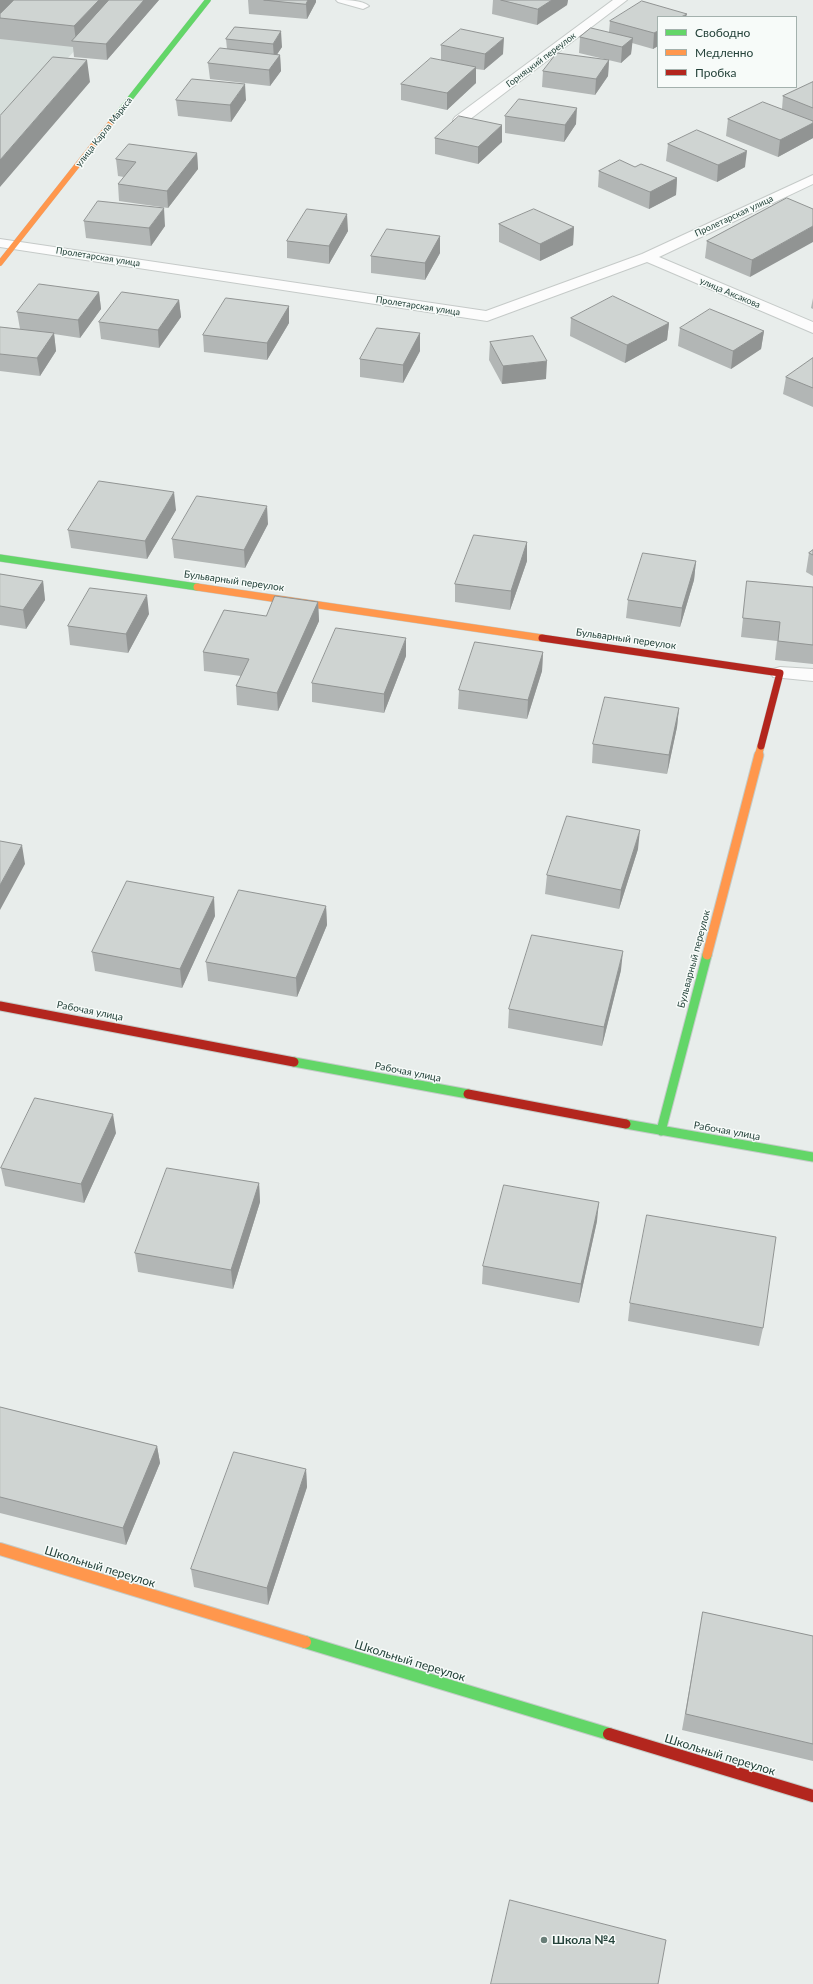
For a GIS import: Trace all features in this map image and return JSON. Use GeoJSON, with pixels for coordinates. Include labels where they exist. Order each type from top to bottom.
{"type":"FeatureCollection","features":[{"type":"Feature","properties":{"kind":"street","name":"улица Карла Маркса"},"geometry":{"type":"LineString","coordinates":[[0,263],[7,244],[208,0]]}},
{"type":"Feature","properties":{"kind":"street","name":"Горняцкий переулок"},"geometry":{"type":"LineString","coordinates":[[460,120],[621,0]]}},
{"type":"Feature","properties":{"kind":"street","name":"Пролетарская улица"},"geometry":{"type":"LineString","coordinates":[[7,244],[487,316],[647,257],[813,179]]}},
{"type":"Feature","properties":{"kind":"street","name":"улица Аксакова"},"geometry":{"type":"LineString","coordinates":[[647,257],[813,328]]}},
{"type":"Feature","properties":{"kind":"street","name":"Бульварный переулок"},"geometry":{"type":"LineString","coordinates":[[0,558],[780,673],[661,1131]]}},
{"type":"Feature","properties":{"kind":"street"},"geometry":{"type":"LineString","coordinates":[[780,673],[813,675]]}},
{"type":"Feature","properties":{"kind":"street","name":"Рабочая улица"},"geometry":{"type":"LineString","coordinates":[[0,1006],[661,1131],[813,1157]]}},
{"type":"Feature","properties":{"kind":"street","name":"Школьный переулок"},"geometry":{"type":"LineString","coordinates":[[0,1549],[813,1796]]}},
{"type":"Feature","properties":{"kind":"lane"},"geometry":{"type":"LineString","coordinates":[[342,0],[363,6]]}},
{"type":"Feature","properties":{"kind":"shaded area"},"geometry":{"type":"Polygon","coordinates":[[[0,0],[77,48],[0,133],[0,0]]]}},
{"type":"Feature","properties":{"kind":"building"},"geometry":{"type":"Polygon","coordinates":[[[14,0],[99,0],[74,26],[0,18],[0,14],[14,0]]]}},
{"type":"Feature","properties":{"kind":"building"},"geometry":{"type":"Polygon","coordinates":[[[109,0],[144,0],[106,44],[72,41],[109,0]]]}},
{"type":"Feature","properties":{"kind":"building"},"geometry":{"type":"Polygon","coordinates":[[[264,0],[308,0],[306,4],[264,0]]]}},
{"type":"Feature","properties":{"kind":"building"},"geometry":{"type":"Polygon","coordinates":[[[501,0],[552,0],[538,9],[501,0]]]}},
{"type":"Feature","properties":{"kind":"building"},"geometry":{"type":"Polygon","coordinates":[[[642,1],[687,14],[683,16],[657,16],[657,32],[654,33],[610,21],[642,1]]]}},
{"type":"Feature","properties":{"kind":"building"},"geometry":{"type":"Polygon","coordinates":[[[235,27],[281,31],[273,44],[226,39],[235,27]]]}},
{"type":"Feature","properties":{"kind":"building"},"geometry":{"type":"Polygon","coordinates":[[[591,28],[633,38],[622,47],[580,37],[591,28]]]}},
{"type":"Feature","properties":{"kind":"building"},"geometry":{"type":"Polygon","coordinates":[[[461,29],[504,38],[485,54],[441,45],[461,29]]]}},
{"type":"Feature","properties":{"kind":"building"},"geometry":{"type":"Polygon","coordinates":[[[220,48],[280,55],[269,70],[208,63],[220,48]]]}},
{"type":"Feature","properties":{"kind":"building"},"geometry":{"type":"Polygon","coordinates":[[[557,53],[609,60],[596,79],[543,71],[557,53]]]}},
{"type":"Feature","properties":{"kind":"building"},"geometry":{"type":"Polygon","coordinates":[[[53,57],[87,60],[0,160],[0,116],[53,57]]]}},
{"type":"Feature","properties":{"kind":"building"},"geometry":{"type":"Polygon","coordinates":[[[431,58],[476,67],[447,93],[401,84],[431,58]]]}},
{"type":"Feature","properties":{"kind":"building"},"geometry":{"type":"Polygon","coordinates":[[[192,79],[245,84],[230,105],[176,100],[192,79]]]}},
{"type":"Feature","properties":{"kind":"building"},"geometry":{"type":"Polygon","coordinates":[[[813,82],[813,108],[783,96],[813,82]]]}},
{"type":"Feature","properties":{"kind":"building"},"geometry":{"type":"Polygon","coordinates":[[[519,99],[577,108],[565,125],[505,116],[519,99]]]}},
{"type":"Feature","properties":{"kind":"building"},"geometry":{"type":"Polygon","coordinates":[[[763,102],[813,121],[813,123],[780,140],[728,119],[763,102]]]}},
{"type":"Feature","properties":{"kind":"building"},"geometry":{"type":"Polygon","coordinates":[[[459,116],[502,125],[478,147],[435,138],[459,116]]]}},
{"type":"Feature","properties":{"kind":"building"},"geometry":{"type":"Polygon","coordinates":[[[697,130],[747,151],[718,165],[668,144],[697,130]]]}},
{"type":"Feature","properties":{"kind":"building"},"geometry":{"type":"Polygon","coordinates":[[[129,144],[197,153],[167,191],[118,184],[136,162],[116,159],[129,144]]]}},
{"type":"Feature","properties":{"kind":"building"},"geometry":{"type":"Polygon","coordinates":[[[620,160],[635,167],[641,164],[677,178],[650,192],[599,171],[620,160]]]}},
{"type":"Feature","properties":{"kind":"building"},"geometry":{"type":"Polygon","coordinates":[[[787,198],[813,209],[813,226],[752,260],[707,241],[787,198]]]}},
{"type":"Feature","properties":{"kind":"building"},"geometry":{"type":"Polygon","coordinates":[[[98,201],[164,208],[149,228],[84,221],[98,201]]]}},
{"type":"Feature","properties":{"kind":"building"},"geometry":{"type":"Polygon","coordinates":[[[307,209],[347,214],[329,246],[287,241],[307,209]]]}},
{"type":"Feature","properties":{"kind":"building"},"geometry":{"type":"Polygon","coordinates":[[[534,209],[574,227],[540,244],[499,224],[534,209]]]}},
{"type":"Feature","properties":{"kind":"building"},"geometry":{"type":"Polygon","coordinates":[[[387,229],[440,236],[425,263],[371,256],[387,229]]]}},
{"type":"Feature","properties":{"kind":"building"},"geometry":{"type":"Polygon","coordinates":[[[39,284],[99,292],[78,320],[17,312],[39,284]]]}},
{"type":"Feature","properties":{"kind":"building"},"geometry":{"type":"Polygon","coordinates":[[[122,292],[179,300],[158,330],[99,322],[122,292]]]}},
{"type":"Feature","properties":{"kind":"building"},"geometry":{"type":"Polygon","coordinates":[[[613,296],[669,323],[627,345],[571,318],[613,296]]]}},
{"type":"Feature","properties":{"kind":"building"},"geometry":{"type":"Polygon","coordinates":[[[226,298],[289,306],[267,343],[203,335],[226,298]]]}},
{"type":"Feature","properties":{"kind":"building"},"geometry":{"type":"Polygon","coordinates":[[[710,309],[764,331],[733,351],[680,328],[710,309]]]}},
{"type":"Feature","properties":{"kind":"building"},"geometry":{"type":"Polygon","coordinates":[[[0,327],[54,333],[37,358],[0,354],[0,327]]]}},
{"type":"Feature","properties":{"kind":"building"},"geometry":{"type":"Polygon","coordinates":[[[377,328],[420,333],[403,365],[360,359],[377,328]]]}},
{"type":"Feature","properties":{"kind":"building"},"geometry":{"type":"Polygon","coordinates":[[[533,336],[547,361],[503,366],[490,342],[533,336]]]}},
{"type":"Feature","properties":{"kind":"building"},"geometry":{"type":"Polygon","coordinates":[[[813,358],[813,388],[786,377],[813,358]]]}},
{"type":"Feature","properties":{"kind":"building"},"geometry":{"type":"Polygon","coordinates":[[[99,481],[174,492],[145,541],[68,530],[99,481]]]}},
{"type":"Feature","properties":{"kind":"building"},"geometry":{"type":"Polygon","coordinates":[[[197,496],[267,506],[244,550],[172,539],[197,496]]]}},
{"type":"Feature","properties":{"kind":"building"},"geometry":{"type":"Polygon","coordinates":[[[474,535],[527,542],[511,591],[455,584],[474,535]]]}},
{"type":"Feature","properties":{"kind":"building"},"geometry":{"type":"Polygon","coordinates":[[[643,553],[696,561],[682,608],[628,600],[643,553]]]}},
{"type":"Feature","properties":{"kind":"building"},"geometry":{"type":"Polygon","coordinates":[[[0,574],[43,581],[23,610],[0,606],[0,574]]]}},
{"type":"Feature","properties":{"kind":"building"},"geometry":{"type":"Polygon","coordinates":[[[747,581],[813,587],[813,645],[778,641],[780,622],[743,618],[747,581]]]}},
{"type":"Feature","properties":{"kind":"building"},"geometry":{"type":"Polygon","coordinates":[[[90,588],[147,595],[126,634],[68,626],[90,588]]]}},
{"type":"Feature","properties":{"kind":"building"},"geometry":{"type":"Polygon","coordinates":[[[275,596],[318,602],[277,693],[236,686],[249,659],[203,652],[224,610],[266,616],[275,596]]]}},
{"type":"Feature","properties":{"kind":"building"},"geometry":{"type":"Polygon","coordinates":[[[336,628],[406,638],[384,694],[312,683],[336,628]]]}},
{"type":"Feature","properties":{"kind":"building"},"geometry":{"type":"Polygon","coordinates":[[[475,642],[543,652],[528,700],[459,690],[475,642]]]}},
{"type":"Feature","properties":{"kind":"building"},"geometry":{"type":"Polygon","coordinates":[[[605,697],[679,708],[669,755],[593,744],[605,697]]]}},
{"type":"Feature","properties":{"kind":"building"},"geometry":{"type":"Polygon","coordinates":[[[567,816],[640,830],[621,890],[547,875],[567,816]]]}},
{"type":"Feature","properties":{"kind":"building"},"geometry":{"type":"Polygon","coordinates":[[[0,841],[22,845],[0,885],[0,841]]]}},
{"type":"Feature","properties":{"kind":"building"},"geometry":{"type":"Polygon","coordinates":[[[127,881],[214,897],[180,969],[92,952],[127,881]]]}},
{"type":"Feature","properties":{"kind":"building"},"geometry":{"type":"Polygon","coordinates":[[[239,890],[326,906],[296,978],[206,962],[239,890]]]}},
{"type":"Feature","properties":{"kind":"building"},"geometry":{"type":"Polygon","coordinates":[[[532,935],[623,951],[604,1027],[509,1009],[532,935]]]}},
{"type":"Feature","properties":{"kind":"building"},"geometry":{"type":"Polygon","coordinates":[[[35,1098],[113,1114],[81,1184],[1,1168],[35,1098]]]}},
{"type":"Feature","properties":{"kind":"building"},"geometry":{"type":"Polygon","coordinates":[[[167,1168],[259,1183],[231,1270],[135,1253],[167,1168]]]}},
{"type":"Feature","properties":{"kind":"building"},"geometry":{"type":"Polygon","coordinates":[[[504,1185],[599,1202],[581,1284],[483,1266],[504,1185]]]}},
{"type":"Feature","properties":{"kind":"building"},"geometry":{"type":"Polygon","coordinates":[[[647,1215],[776,1237],[763,1328],[630,1303],[647,1215]]]}},
{"type":"Feature","properties":{"kind":"building"},"geometry":{"type":"Polygon","coordinates":[[[0,1407],[157,1446],[123,1528],[0,1497],[0,1407]]]}},
{"type":"Feature","properties":{"kind":"building"},"geometry":{"type":"Polygon","coordinates":[[[234,1452],[306,1469],[267,1588],[191,1569],[234,1452]]]}},
{"type":"Feature","properties":{"kind":"building"},"geometry":{"type":"Polygon","coordinates":[[[703,1612],[813,1636],[813,1744],[686,1714],[703,1612]]]}},
{"type":"Feature","properties":{"kind":"building","name":"Школа №4"},"geometry":{"type":"Polygon","coordinates":[[[510,1900],[666,1940],[658,1984],[491,1984],[510,1900]]]}},
{"type":"Feature","properties":{"kind":"traffic: fast"},"geometry":{"type":"LineString","coordinates":[[117,115],[208,0]]}},
{"type":"Feature","properties":{"kind":"traffic: fast"},"geometry":{"type":"LineString","coordinates":[[0,558],[197,587]]}},
{"type":"Feature","properties":{"kind":"traffic: fast"},"geometry":{"type":"LineString","coordinates":[[661,1131],[707,955]]}},
{"type":"Feature","properties":{"kind":"traffic: fast"},"geometry":{"type":"LineString","coordinates":[[294,1062],[468,1094]]}},
{"type":"Feature","properties":{"kind":"traffic: fast"},"geometry":{"type":"LineString","coordinates":[[626,1124],[813,1157]]}},
{"type":"Feature","properties":{"kind":"traffic: fast"},"geometry":{"type":"LineString","coordinates":[[305,1642],[609,1734]]}},
{"type":"Feature","properties":{"kind":"traffic: slow"},"geometry":{"type":"LineString","coordinates":[[0,263],[117,115]]}},
{"type":"Feature","properties":{"kind":"traffic: slow"},"geometry":{"type":"LineString","coordinates":[[197,587],[542,638]]}},
{"type":"Feature","properties":{"kind":"traffic: slow"},"geometry":{"type":"LineString","coordinates":[[707,955],[761,746]]}},
{"type":"Feature","properties":{"kind":"traffic: slow"},"geometry":{"type":"LineString","coordinates":[[0,1549],[305,1642]]}},
{"type":"Feature","properties":{"kind":"traffic: jam"},"geometry":{"type":"LineString","coordinates":[[542,638],[780,673],[761,746]]}},
{"type":"Feature","properties":{"kind":"traffic: jam"},"geometry":{"type":"LineString","coordinates":[[0,1006],[294,1062]]}},
{"type":"Feature","properties":{"kind":"traffic: jam"},"geometry":{"type":"LineString","coordinates":[[468,1094],[626,1124]]}},
{"type":"Feature","properties":{"kind":"traffic: jam"},"geometry":{"type":"LineString","coordinates":[[609,1734],[813,1796]]}},
{"type":"Feature","properties":{"kind":"place","name":"Школа №4"},"geometry":{"type":"Point","coordinates":[544,1940]}}]}
